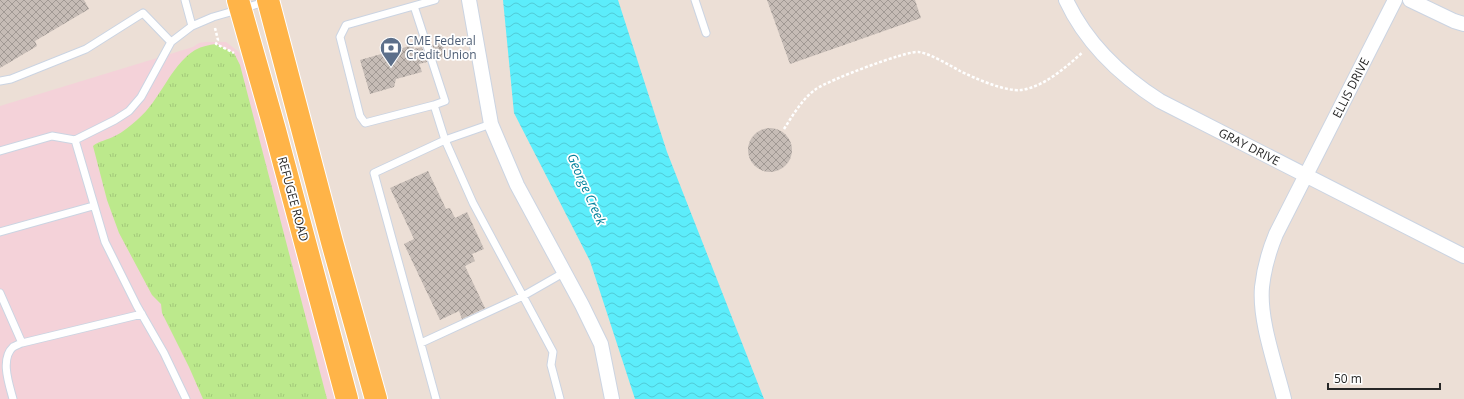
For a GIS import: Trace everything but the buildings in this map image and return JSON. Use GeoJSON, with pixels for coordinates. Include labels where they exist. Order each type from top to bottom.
{"type":"FeatureCollection","features":[{"type":"Feature","properties":{"kind":"main road","name":"REFUGEE ROAD"},"geometry":{"type":"LineString","coordinates":[[254,3],[274,130],[347,399]]}},
{"type":"Feature","properties":{"kind":"main road"},"geometry":{"type":"LineString","coordinates":[[254,3],[332,242],[376,399]]}},
{"type":"Feature","properties":{"kind":"street"},"geometry":{"type":"LineString","coordinates":[[469,0],[491,124],[517,185],[565,272],[601,344],[612,399]]}},
{"type":"Feature","properties":{"kind":"street","name":"GRAY DRIVE"},"geometry":{"type":"LineString","coordinates":[[1066,0],[1080,26],[1093,43],[1120,72],[1139,88],[1160,101],[1464,256]]}},
{"type":"Feature","properties":{"kind":"street","name":"ELLIS DRIVE"},"geometry":{"type":"LineString","coordinates":[[1284,399],[1264,320],[1262,287],[1269,251],[1396,0]]}},
{"type":"Feature","properties":{"kind":"street"},"geometry":{"type":"LineString","coordinates":[[1410,0],[1454,21],[1464,24]]}},
{"type":"Feature","properties":{"kind":"lane"},"geometry":{"type":"LineString","coordinates":[[185,0],[192,26]]}},
{"type":"Feature","properties":{"kind":"lane"},"geometry":{"type":"LineString","coordinates":[[414,6],[445,101],[365,123],[360,116],[340,37],[346,25],[435,0]]}},
{"type":"Feature","properties":{"kind":"lane"},"geometry":{"type":"LineString","coordinates":[[695,0],[706,33]]}},
{"type":"Feature","properties":{"kind":"lane"},"geometry":{"type":"LineString","coordinates":[[0,151],[52,136],[75,140],[129,111],[141,97],[171,42],[192,26],[254,3]]}},
{"type":"Feature","properties":{"kind":"lane"},"geometry":{"type":"LineString","coordinates":[[0,81],[10,79],[86,49],[143,13],[171,42]]}},
{"type":"Feature","properties":{"kind":"lane"},"geometry":{"type":"LineString","coordinates":[[434,105],[445,140],[473,203],[553,352],[551,365],[560,399]]}},
{"type":"Feature","properties":{"kind":"lane"},"geometry":{"type":"LineString","coordinates":[[436,399],[374,173],[445,140],[491,124]]}},
{"type":"Feature","properties":{"kind":"lane"},"geometry":{"type":"LineString","coordinates":[[75,140],[93,206],[105,242],[164,353],[186,399]]}},
{"type":"Feature","properties":{"kind":"lane"},"geometry":{"type":"LineString","coordinates":[[0,232],[93,206]]}},
{"type":"Feature","properties":{"kind":"lane"},"geometry":{"type":"LineString","coordinates":[[421,343],[523,296],[565,272]]}},
{"type":"Feature","properties":{"kind":"lane"},"geometry":{"type":"LineString","coordinates":[[0,293],[22,343]]}},
{"type":"Feature","properties":{"kind":"lane"},"geometry":{"type":"LineString","coordinates":[[13,399],[5,368],[6,357],[13,348],[22,343],[142,314]]}},
{"type":"Feature","properties":{"kind":"path"},"geometry":{"type":"LineString","coordinates":[[784,129],[804,100],[817,88],[883,61],[918,51],[940,60],[965,74],[1000,87],[1021,90],[1044,83],[1065,69],[1093,43]]}},
{"type":"Feature","properties":{"kind":"shaded area"},"geometry":{"type":"Polygon","coordinates":[[[206,42],[226,42],[239,52],[249,76],[337,399],[0,399],[0,106],[206,42]]]}},
{"type":"Feature","properties":{"kind":"green space"},"geometry":{"type":"Polygon","coordinates":[[[216,44],[234,53],[240,65],[327,399],[203,399],[162,313],[161,304],[152,295],[119,233],[107,200],[93,146],[118,134],[137,120],[153,103],[178,65],[186,57],[195,50],[216,44]]]}},
{"type":"Feature","properties":{"kind":"water","name":"George Creek"},"geometry":{"type":"Polygon","coordinates":[[[503,0],[618,0],[667,152],[764,399],[635,399],[590,261],[514,113],[503,0]]]}},
{"type":"Feature","properties":{"kind":"place","name":"CME Federal Credit Union"},"geometry":{"type":"Point","coordinates":[391,68]}}]}
